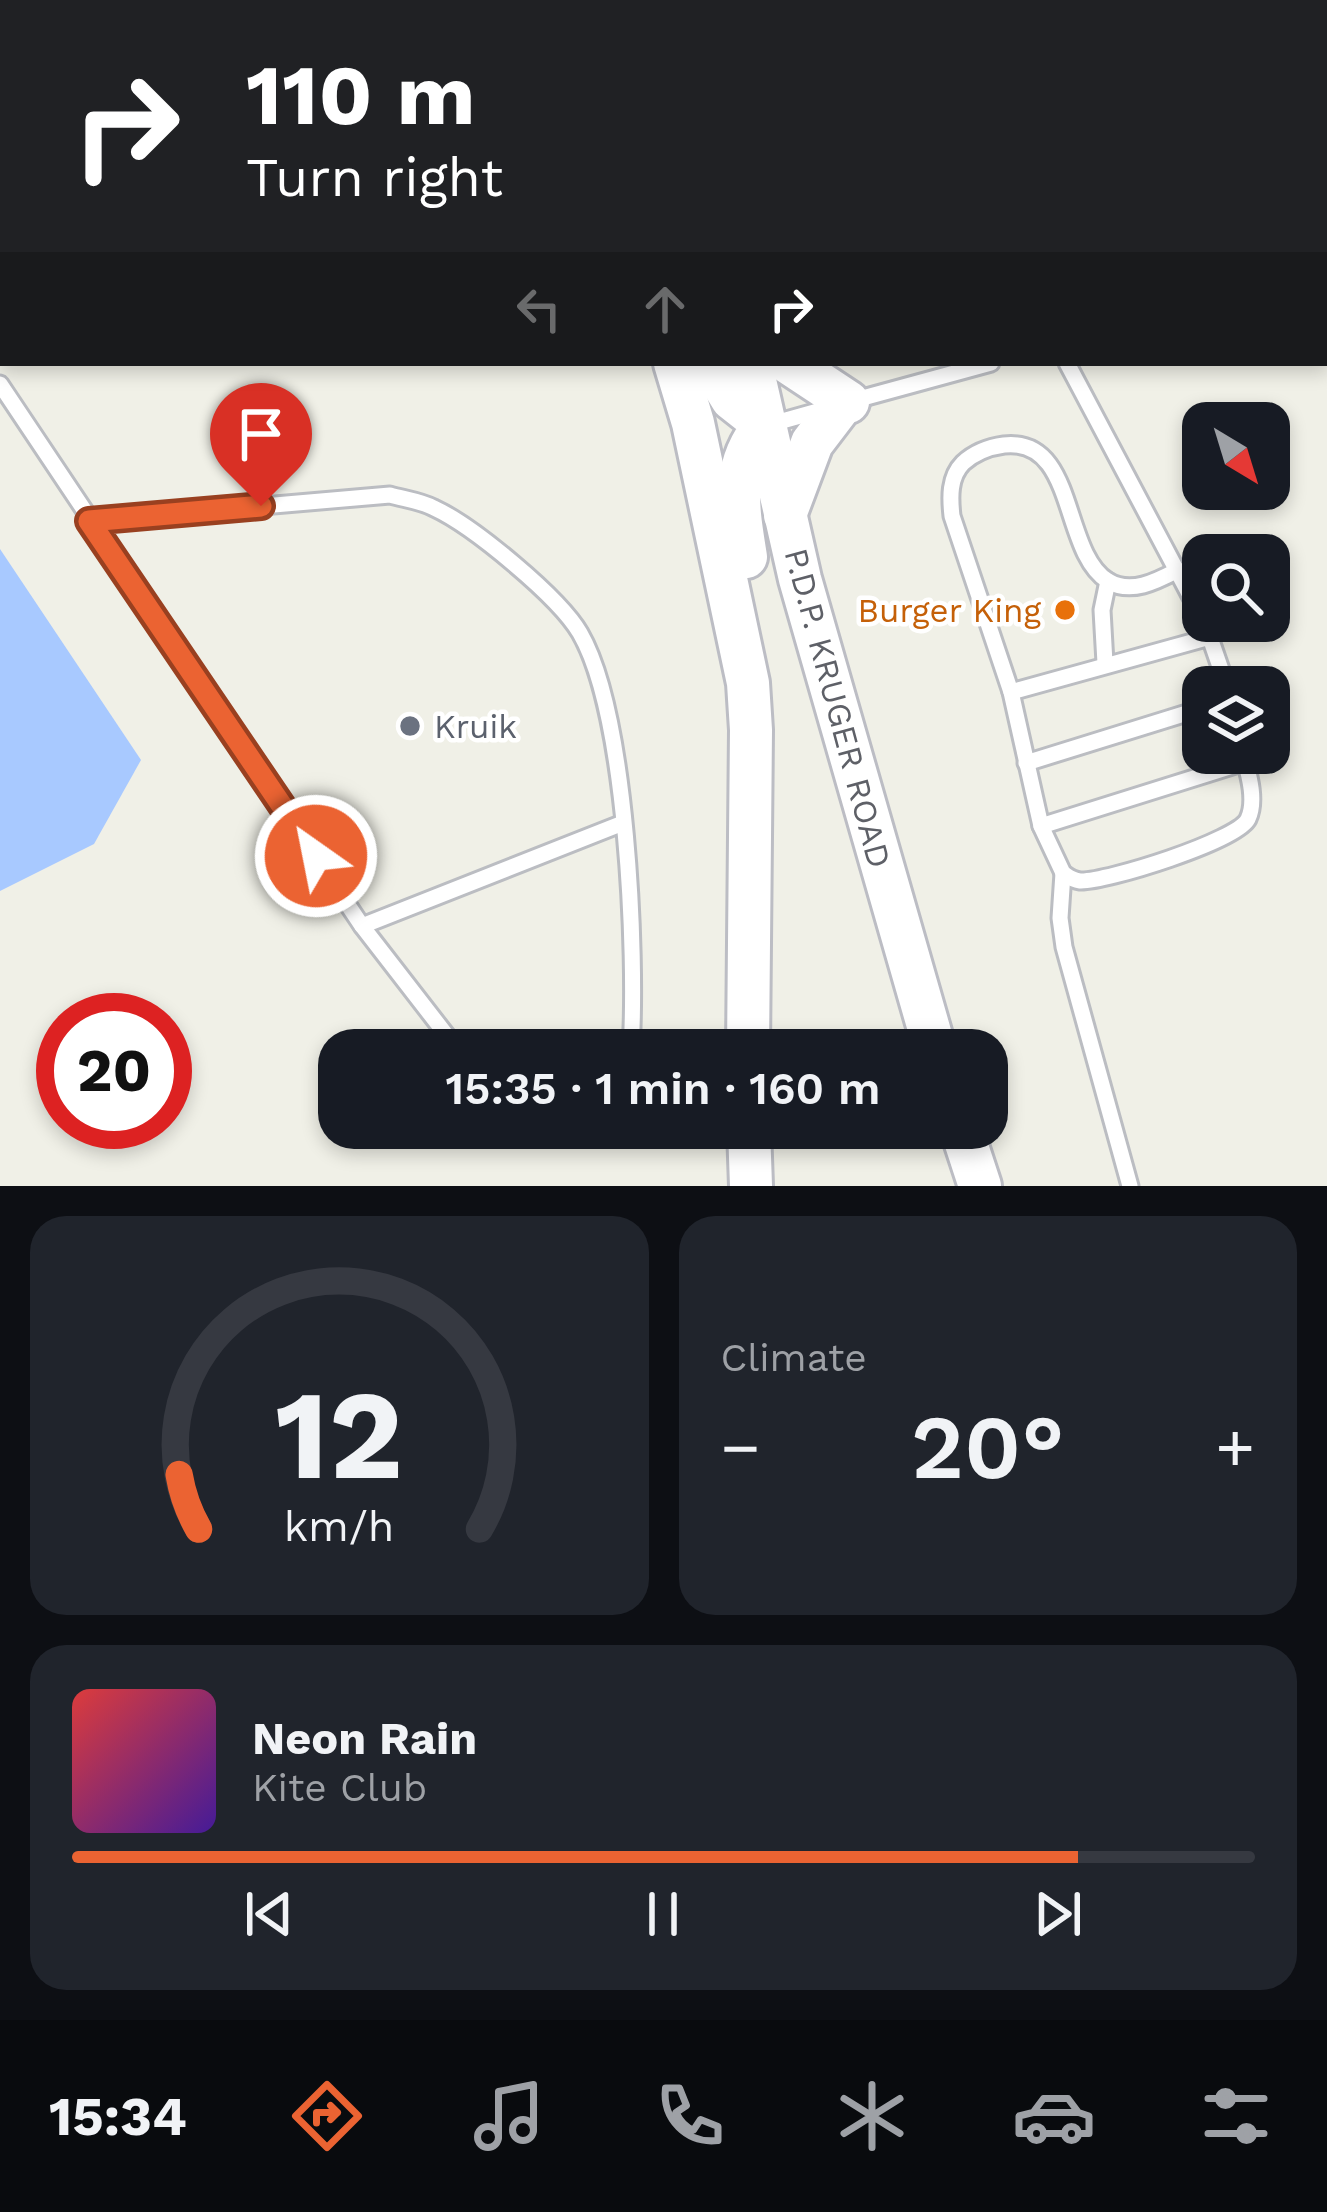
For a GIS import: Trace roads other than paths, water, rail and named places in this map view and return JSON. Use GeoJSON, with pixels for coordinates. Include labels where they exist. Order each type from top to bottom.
{"type":"FeatureCollection","features":[{"type":"Feature","properties":{"kind":"street"},"geometry":{"type":"LineString","coordinates":[[676,366],[693,423],[748,683],[748,1029]]}},
{"type":"Feature","properties":{"kind":"street"},"geometry":{"type":"LineString","coordinates":[[712,366],[732,400],[765,425],[743,457],[737,486],[755,633],[748,683]]}},
{"type":"Feature","properties":{"kind":"street","name":"P.D.P. KRUGER ROAD"},"geometry":{"type":"LineString","coordinates":[[752,366],[785,516],[929,1029]]}},
{"type":"Feature","properties":{"kind":"street"},"geometry":{"type":"LineString","coordinates":[[785,516],[812,443],[844,403],[793,366]]}},
{"type":"Feature","properties":{"kind":"street"},"geometry":{"type":"LineString","coordinates":[[750,1149],[751,1186]]}},
{"type":"Feature","properties":{"kind":"street"},"geometry":{"type":"LineString","coordinates":[[968,1149],[980,1186]]}},
{"type":"Feature","properties":{"kind":"lane"},"geometry":{"type":"LineString","coordinates":[[765,425],[980,366]]}},
{"type":"Feature","properties":{"kind":"lane"},"geometry":{"type":"LineString","coordinates":[[1069,366],[1182,578]]}},
{"type":"Feature","properties":{"kind":"lane"},"geometry":{"type":"LineString","coordinates":[[0,384],[362,926],[442,1029]]}},
{"type":"Feature","properties":{"kind":"lane"},"geometry":{"type":"LineString","coordinates":[[1130,1186],[1064,947],[1060,918],[1063,873],[1041,826],[1011,692],[952,516],[950,493],[964,462],[983,449],[1023,443],[1044,456],[1095,569],[1108,581],[1141,586],[1178,570]]}},
{"type":"Feature","properties":{"kind":"lane"},"geometry":{"type":"LineString","coordinates":[[89,521],[390,495],[434,507],[486,542],[557,604],[578,630],[606,703],[623,823],[632,1029]]}},
{"type":"Feature","properties":{"kind":"lane"},"geometry":{"type":"LineString","coordinates":[[1105,663],[1102,610],[1108,581]]}},
{"type":"Feature","properties":{"kind":"lane"},"geometry":{"type":"LineString","coordinates":[[1011,692],[1182,635]]}},
{"type":"Feature","properties":{"kind":"lane"},"geometry":{"type":"LineString","coordinates":[[1026,763],[1182,715]]}},
{"type":"Feature","properties":{"kind":"lane"},"geometry":{"type":"LineString","coordinates":[[1041,826],[1194,774]]}},
{"type":"Feature","properties":{"kind":"lane"},"geometry":{"type":"LineString","coordinates":[[1063,873],[1082,881],[1227,838],[1248,819],[1246,774]]}},
{"type":"Feature","properties":{"kind":"lane"},"geometry":{"type":"LineString","coordinates":[[362,926],[623,823]]}},
{"type":"Feature","properties":{"kind":"water"},"geometry":{"type":"Polygon","coordinates":[[[0,549],[141,760],[94,844],[0,891],[0,549]]]}},
{"type":"Feature","properties":{"kind":"place","name":"Burger King"},"geometry":{"type":"Point","coordinates":[1065,610]}},
{"type":"Feature","properties":{"kind":"place","name":"Kruik"},"geometry":{"type":"Point","coordinates":[410,726]}}]}
